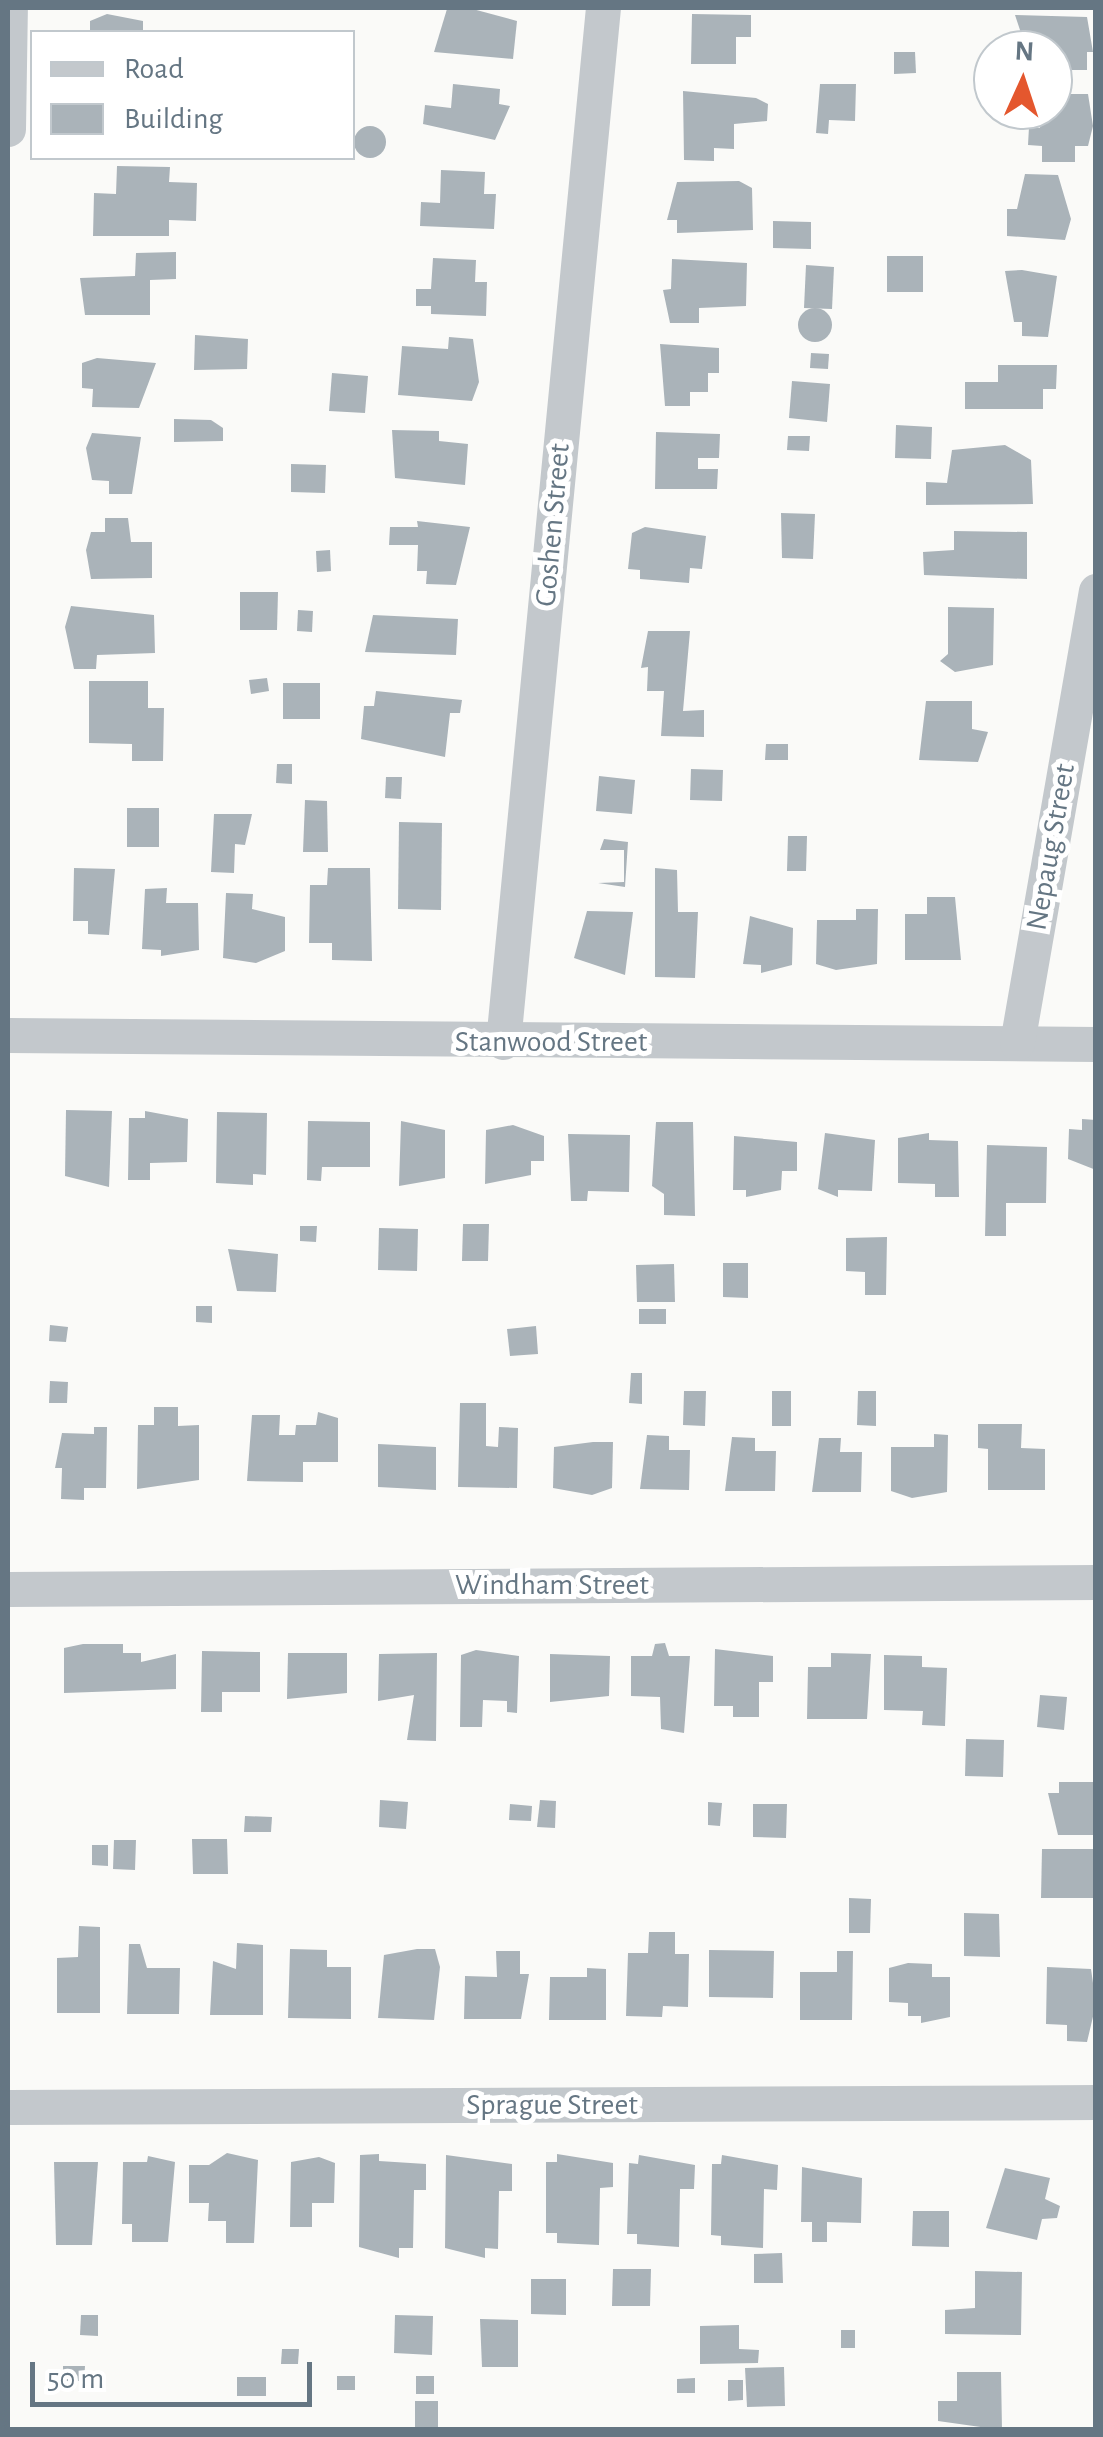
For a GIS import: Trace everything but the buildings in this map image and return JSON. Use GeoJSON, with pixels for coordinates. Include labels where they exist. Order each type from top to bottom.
{"type":"FeatureCollection","features":[{"type":"Feature","properties":{"kind":"street"},"geometry":{"type":"LineString","coordinates":[[8,130],[10,8]]}},
{"type":"Feature","properties":{"kind":"street","name":"Goshen Street"},"geometry":{"type":"LineString","coordinates":[[503,1042],[602,8]]}},
{"type":"Feature","properties":{"kind":"street","name":"Nepaug Street"},"geometry":{"type":"LineString","coordinates":[[1017,1043],[1096,591]]}},
{"type":"Feature","properties":{"kind":"street","name":"Stanwood Street"},"geometry":{"type":"LineString","coordinates":[[8,1035],[1096,1044]]}},
{"type":"Feature","properties":{"kind":"street","name":"Windham Street"},"geometry":{"type":"LineString","coordinates":[[8,1588],[1096,1582]]}},
{"type":"Feature","properties":{"kind":"street","name":"Sprague Street"},"geometry":{"type":"LineString","coordinates":[[8,2107],[1096,2102]]}}]}
